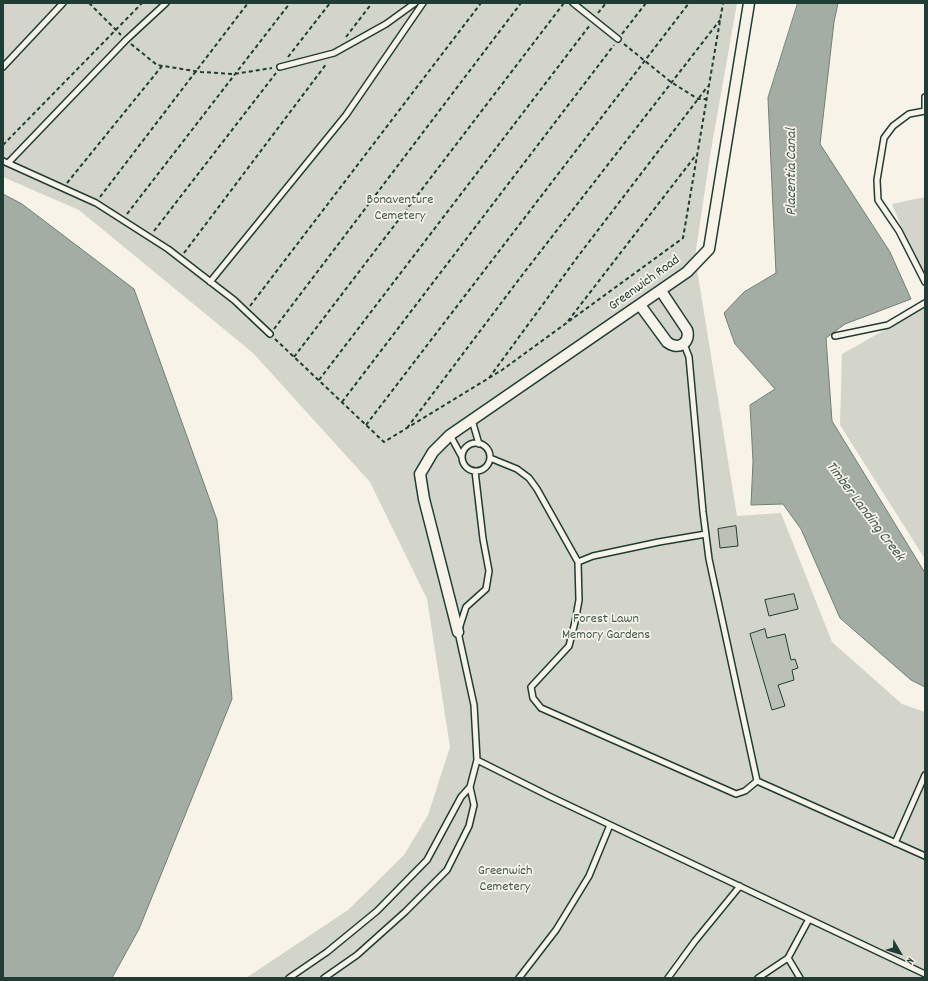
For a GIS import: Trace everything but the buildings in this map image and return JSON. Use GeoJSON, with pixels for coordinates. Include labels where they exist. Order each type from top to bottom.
{"type":"FeatureCollection","features":[{"type":"Feature","properties":{"kind":"street","name":"Greenwich Road"},"geometry":{"type":"LineString","coordinates":[[458,632],[424,500],[420,474],[433,452],[450,436],[661,291],[687,272],[709,249],[749,3]]}},
{"type":"Feature","properties":{"kind":"street"},"geometry":{"type":"LineString","coordinates":[[640,305],[670,345],[677,347],[684,344],[688,337],[688,330],[661,291]]}},
{"type":"Feature","properties":{"kind":"lane"},"geometry":{"type":"LineString","coordinates":[[3,67],[63,3]]}},
{"type":"Feature","properties":{"kind":"lane"},"geometry":{"type":"LineString","coordinates":[[166,3],[126,40],[5,162],[96,203],[123,220],[180,258],[246,311],[270,334]]}},
{"type":"Feature","properties":{"kind":"lane"},"geometry":{"type":"LineString","coordinates":[[280,67],[334,53],[386,24],[415,3]]}},
{"type":"Feature","properties":{"kind":"lane"},"geometry":{"type":"LineString","coordinates":[[210,282],[346,115],[424,3]]}},
{"type":"Feature","properties":{"kind":"lane"},"geometry":{"type":"LineString","coordinates":[[573,3],[618,39]]}},
{"type":"Feature","properties":{"kind":"lane"},"geometry":{"type":"LineString","coordinates":[[925,96],[925,111],[909,114],[893,126],[884,138],[878,187],[878,200],[899,231],[925,282]]}},
{"type":"Feature","properties":{"kind":"lane"},"geometry":{"type":"LineString","coordinates":[[835,336],[888,325],[925,303]]}},
{"type":"Feature","properties":{"kind":"lane"},"geometry":{"type":"LineString","coordinates":[[684,344],[689,356],[709,559],[757,781]]}},
{"type":"Feature","properties":{"kind":"lane"},"geometry":{"type":"LineString","coordinates":[[472,420],[479,444]]}},
{"type":"Feature","properties":{"kind":"lane"},"geometry":{"type":"LineString","coordinates":[[450,436],[462,456],[463,464],[466,468],[480,471],[486,467],[490,458],[487,449],[479,444],[472,444],[468,446],[463,452],[462,456]]}},
{"type":"Feature","properties":{"kind":"lane"},"geometry":{"type":"LineString","coordinates":[[490,458],[517,469],[529,478],[537,489],[578,562],[579,600],[576,622],[569,646],[531,687],[534,698],[541,708],[736,794],[745,791],[757,781]]}},
{"type":"Feature","properties":{"kind":"lane"},"geometry":{"type":"LineString","coordinates":[[289,978],[327,952],[377,911],[427,860],[458,804],[470,787],[477,760],[474,705],[458,632],[466,608],[486,589],[489,571],[483,539],[475,471]]}},
{"type":"Feature","properties":{"kind":"lane"},"geometry":{"type":"LineString","coordinates":[[578,562],[593,556],[706,534]]}},
{"type":"Feature","properties":{"kind":"lane"},"geometry":{"type":"LineString","coordinates":[[477,760],[610,825],[925,974]]}},
{"type":"Feature","properties":{"kind":"lane"},"geometry":{"type":"LineString","coordinates":[[895,843],[925,775]]}},
{"type":"Feature","properties":{"kind":"lane"},"geometry":{"type":"LineString","coordinates":[[757,781],[925,856]]}},
{"type":"Feature","properties":{"kind":"lane"},"geometry":{"type":"LineString","coordinates":[[324,978],[357,955],[405,912],[447,870],[469,826],[474,805],[470,787]]}},
{"type":"Feature","properties":{"kind":"lane"},"geometry":{"type":"LineString","coordinates":[[518,978],[556,930],[589,876],[610,825]]}},
{"type":"Feature","properties":{"kind":"lane"},"geometry":{"type":"LineString","coordinates":[[668,978],[695,940],[740,886]]}},
{"type":"Feature","properties":{"kind":"lane"},"geometry":{"type":"LineString","coordinates":[[758,978],[788,958],[809,919]]}},
{"type":"Feature","properties":{"kind":"lane"},"geometry":{"type":"LineString","coordinates":[[788,958],[800,978]]}},
{"type":"Feature","properties":{"kind":"path"},"geometry":{"type":"LineString","coordinates":[[89,3],[126,40],[157,65],[197,71],[236,74],[280,67]]}},
{"type":"Feature","properties":{"kind":"path"},"geometry":{"type":"LineString","coordinates":[[3,145],[142,3]]}},
{"type":"Feature","properties":{"kind":"path"},"geometry":{"type":"LineString","coordinates":[[96,203],[248,3]]}},
{"type":"Feature","properties":{"kind":"path"},"geometry":{"type":"LineString","coordinates":[[123,220],[290,3]]}},
{"type":"Feature","properties":{"kind":"path"},"geometry":{"type":"LineString","coordinates":[[149,237],[330,3]]}},
{"type":"Feature","properties":{"kind":"path"},"geometry":{"type":"LineString","coordinates":[[180,258],[372,3]]}},
{"type":"Feature","properties":{"kind":"path"},"geometry":{"type":"LineString","coordinates":[[246,311],[481,3]]}},
{"type":"Feature","properties":{"kind":"path"},"geometry":{"type":"LineString","coordinates":[[520,3],[270,334],[384,442],[502,370],[683,238],[723,3]]}},
{"type":"Feature","properties":{"kind":"path"},"geometry":{"type":"LineString","coordinates":[[294,357],[564,3]]}},
{"type":"Feature","properties":{"kind":"path"},"geometry":{"type":"LineString","coordinates":[[319,380],[606,3]]}},
{"type":"Feature","properties":{"kind":"path"},"geometry":{"type":"LineString","coordinates":[[342,402],[646,3]]}},
{"type":"Feature","properties":{"kind":"path"},"geometry":{"type":"LineString","coordinates":[[366,425],[689,3]]}},
{"type":"Feature","properties":{"kind":"path"},"geometry":{"type":"LineString","coordinates":[[406,428],[523,274],[720,20]]}},
{"type":"Feature","properties":{"kind":"path"},"geometry":{"type":"LineString","coordinates":[[618,39],[671,82],[698,99],[706,99]]}},
{"type":"Feature","properties":{"kind":"path"},"geometry":{"type":"LineString","coordinates":[[63,188],[162,66]]}},
{"type":"Feature","properties":{"kind":"path"},"geometry":{"type":"LineString","coordinates":[[488,379],[579,255],[709,85]]}},
{"type":"Feature","properties":{"kind":"path"},"geometry":{"type":"LineString","coordinates":[[566,324],[697,154]]}},
{"type":"Feature","properties":{"kind":"green space"},"geometry":{"type":"Polygon","coordinates":[[[3,3],[737,3],[710,156],[695,257],[737,516],[781,513],[832,642],[902,704],[925,712],[925,978],[246,978],[348,910],[404,855],[428,815],[450,747],[427,599],[370,482],[253,353],[79,210],[3,177],[3,3]]]}},
{"type":"Feature","properties":{"kind":"green space"},"geometry":{"type":"Polygon","coordinates":[[[925,197],[925,284],[892,204],[925,197]]]}},
{"type":"Feature","properties":{"kind":"green space"},"geometry":{"type":"Polygon","coordinates":[[[925,307],[925,559],[840,425],[842,354],[925,307]]]}},
{"type":"Feature","properties":{"kind":"water"},"geometry":{"type":"Polygon","coordinates":[[[798,3],[838,3],[834,22],[820,144],[890,252],[911,299],[845,324],[826,338],[832,421],[925,573],[925,687],[911,680],[840,618],[801,529],[783,504],[751,505],[753,461],[750,405],[775,389],[735,344],[724,313],[744,292],[776,273],[768,98],[798,3]]]}},
{"type":"Feature","properties":{"kind":"water"},"geometry":{"type":"Polygon","coordinates":[[[3,194],[22,204],[134,289],[217,520],[232,699],[139,929],[112,978],[3,978],[3,194]]]}},
{"type":"Feature","properties":{"kind":"water label","name":"Placentia Canal"},"geometry":{"type":"Point","coordinates":[793,172]}},
{"type":"Feature","properties":{"kind":"water label","name":"Timber Landing Creek"},"geometry":{"type":"Point","coordinates":[864,512]}},
{"type":"Feature","properties":{"kind":"park label","name":"Bonaventure Cemetery"},"geometry":{"type":"Point","coordinates":[400,210]}},
{"type":"Feature","properties":{"kind":"park label","name":"Forest Lawn Memory Gardens"},"geometry":{"type":"Point","coordinates":[606,628]}},
{"type":"Feature","properties":{"kind":"park label","name":"Greenwich Cemetery"},"geometry":{"type":"Point","coordinates":[505,880]}}]}
